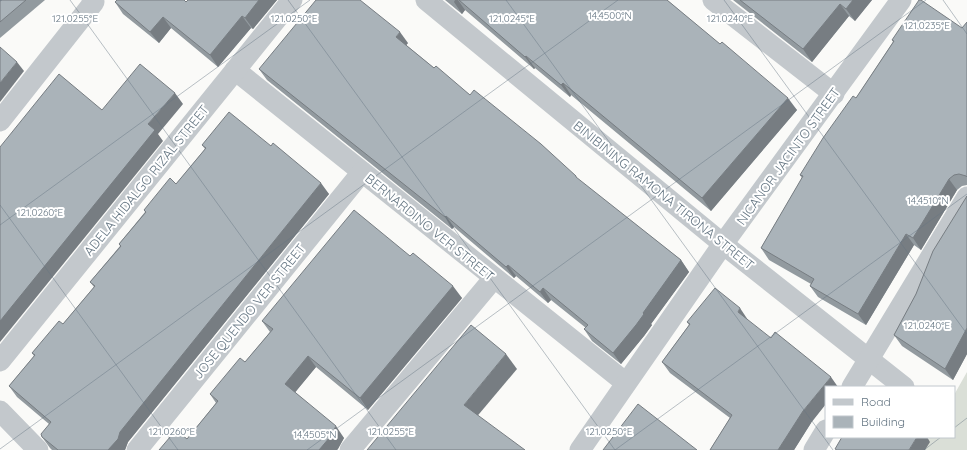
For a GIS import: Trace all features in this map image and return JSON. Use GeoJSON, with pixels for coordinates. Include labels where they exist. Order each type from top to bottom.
{"type":"FeatureCollection","features":[{"type":"Feature","properties":{"kind":"street"},"geometry":{"type":"LineString","coordinates":[[0,121],[94,2],[92,0]]}},
{"type":"Feature","properties":{"kind":"street","name":"ADELA HIDALGO RIZAL STREET"},"geometry":{"type":"LineString","coordinates":[[0,361],[292,0]]}},
{"type":"Feature","properties":{"kind":"street","name":"BINIBINING RAMONA TIRONA STREET"},"geometry":{"type":"LineString","coordinates":[[426,0],[723,244],[903,386]]}},
{"type":"Feature","properties":{"kind":"street"},"geometry":{"type":"LineString","coordinates":[[713,0],[834,94]]}},
{"type":"Feature","properties":{"kind":"street","name":"NICANOR JACINTO STREET"},"geometry":{"type":"LineString","coordinates":[[580,450],[723,244],[902,0]]}},
{"type":"Feature","properties":{"kind":"street","name":"BERNARDINO VER STREET"},"geometry":{"type":"LineString","coordinates":[[235,70],[626,383]]}},
{"type":"Feature","properties":{"kind":"street","name":"JOSE QUENDO VER STREET"},"geometry":{"type":"LineString","coordinates":[[137,450],[362,172]]}},
{"type":"Feature","properties":{"kind":"street"},"geometry":{"type":"LineString","coordinates":[[853,386],[967,197]]}},
{"type":"Feature","properties":{"kind":"street"},"geometry":{"type":"LineString","coordinates":[[350,450],[494,278]]}},
{"type":"Feature","properties":{"kind":"street"},"geometry":{"type":"LineString","coordinates":[[0,411],[38,450]]}},
{"type":"Feature","properties":{"kind":"street"},"geometry":{"type":"LineString","coordinates":[[814,450],[825,432]]}},
{"type":"Feature","properties":{"kind":"shaded area"},"geometry":{"type":"Polygon","coordinates":[[[967,372],[967,450],[921,450],[928,438],[955,438],[955,393],[967,372]]]}},
{"type":"Feature","properties":{"kind":"building"},"geometry":{"type":"Polygon","coordinates":[[[0,0],[26,0],[0,22],[0,0]]]}},
{"type":"Feature","properties":{"kind":"building"},"geometry":{"type":"Polygon","coordinates":[[[117,0],[184,0],[186,2],[188,0],[259,0],[245,18],[242,16],[210,55],[163,17],[150,32],[115,2],[117,0]]]}},
{"type":"Feature","properties":{"kind":"building"},"geometry":{"type":"Polygon","coordinates":[[[316,0],[360,0],[400,32],[396,37],[434,68],[436,66],[470,95],[474,90],[541,144],[576,177],[681,260],[636,325],[613,353],[584,329],[588,325],[543,288],[540,292],[508,265],[506,267],[446,216],[445,217],[259,69],[316,0]]]}},
{"type":"Feature","properties":{"kind":"building"},"geometry":{"type":"Polygon","coordinates":[[[459,0],[667,0],[720,44],[722,42],[788,98],[702,198],[563,83],[561,85],[526,56],[525,57],[459,0]]]}},
{"type":"Feature","properties":{"kind":"building"},"geometry":{"type":"Polygon","coordinates":[[[740,0],[853,0],[846,9],[840,4],[803,49],[740,0]]]}},
{"type":"Feature","properties":{"kind":"building"},"geometry":{"type":"Polygon","coordinates":[[[919,0],[962,28],[967,22],[967,177],[959,174],[954,175],[949,179],[913,238],[906,234],[858,314],[810,286],[814,279],[761,248],[803,176],[800,175],[823,138],[853,96],[856,98],[919,0]]]}},
{"type":"Feature","properties":{"kind":"building"},"geometry":{"type":"Polygon","coordinates":[[[0,47],[17,62],[0,83],[0,47]]]}},
{"type":"Feature","properties":{"kind":"building"},"geometry":{"type":"Polygon","coordinates":[[[140,64],[175,93],[148,124],[155,130],[0,321],[0,147],[59,74],[102,110],[140,64]]]}},
{"type":"Feature","properties":{"kind":"building"},"geometry":{"type":"Polygon","coordinates":[[[229,112],[271,146],[273,143],[321,183],[120,432],[118,439],[108,450],[58,450],[42,437],[41,434],[51,422],[9,386],[35,355],[32,353],[59,321],[63,324],[95,286],[90,282],[121,246],[119,244],[146,212],[144,210],[170,178],[176,184],[206,148],[202,145],[229,112]]]}},
{"type":"Feature","properties":{"kind":"building"},"geometry":{"type":"Polygon","coordinates":[[[967,196],[967,328],[945,369],[894,335],[916,294],[933,251],[967,196]]]}},
{"type":"Feature","properties":{"kind":"building"},"geometry":{"type":"Polygon","coordinates":[[[354,210],[410,256],[413,253],[453,286],[360,398],[308,356],[285,384],[336,426],[330,437],[319,450],[159,450],[176,430],[187,439],[218,401],[210,394],[240,358],[245,362],[273,329],[262,321],[354,210]]]}},
{"type":"Feature","properties":{"kind":"building"},"geometry":{"type":"Polygon","coordinates":[[[715,288],[740,308],[738,312],[771,338],[775,332],[831,377],[803,411],[778,450],[710,450],[732,415],[662,362],[690,324],[687,322],[715,288]]]}},
{"type":"Feature","properties":{"kind":"building"},"geometry":{"type":"Polygon","coordinates":[[[471,325],[506,354],[464,405],[525,450],[367,450],[471,325]]]}},
{"type":"Feature","properties":{"kind":"building"},"geometry":{"type":"Polygon","coordinates":[[[638,404],[697,450],[603,450],[638,404]]]}},
{"type":"Feature","properties":{"kind":"building"},"geometry":{"type":"Polygon","coordinates":[[[841,438],[916,438],[909,450],[835,449],[841,438]]]}}]}
